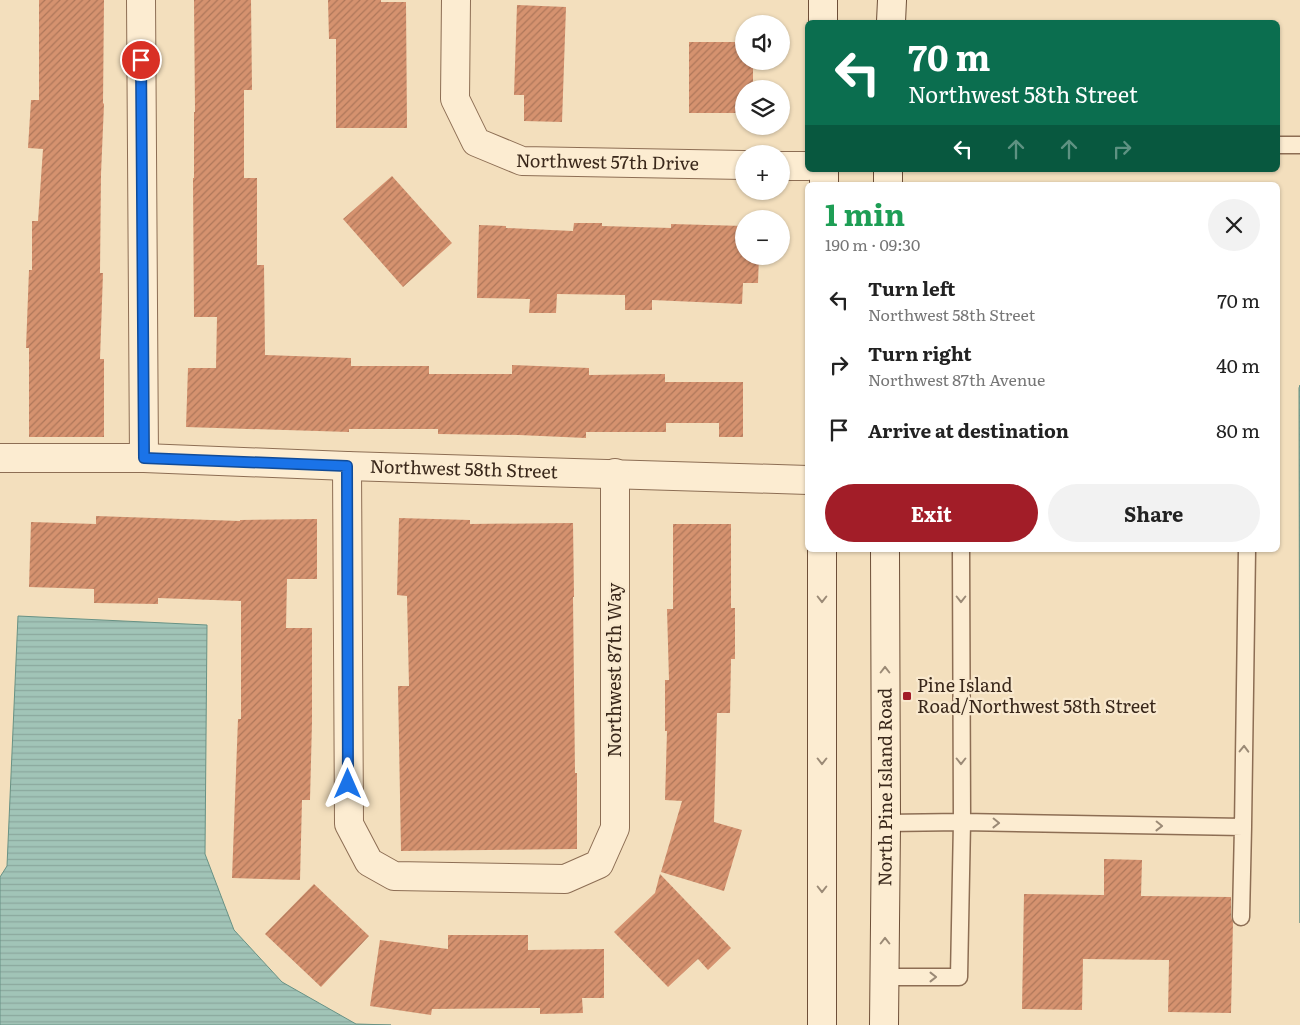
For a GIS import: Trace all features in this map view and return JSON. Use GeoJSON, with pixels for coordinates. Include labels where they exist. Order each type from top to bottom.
{"type":"FeatureCollection","features":[{"type":"Feature","properties":{"kind":"street"},"geometry":{"type":"LineString","coordinates":[[141,0],[144,458]]}},
{"type":"Feature","properties":{"kind":"street","name":"Northwest 57th Drive"},"geometry":{"type":"LineString","coordinates":[[456,0],[455,99],[476,142],[522,162],[735,165]]}},
{"type":"Feature","properties":{"kind":"street"},"geometry":{"type":"LineString","coordinates":[[822,0],[823,20]]}},
{"type":"Feature","properties":{"kind":"street"},"geometry":{"type":"LineString","coordinates":[[891,20],[892,0]]}},
{"type":"Feature","properties":{"kind":"street"},"geometry":{"type":"LineString","coordinates":[[790,166],[805,166]]}},
{"type":"Feature","properties":{"kind":"street","name":"Northwest 58th Street"},"geometry":{"type":"LineString","coordinates":[[0,458],[144,458],[805,480]]}},
{"type":"Feature","properties":{"kind":"street","name":"Northwest 87th Way"},"geometry":{"type":"LineString","coordinates":[[347,466],[349,824],[369,862],[394,876],[565,878],[598,864],[614,828],[615,473]]}},
{"type":"Feature","properties":{"kind":"street"},"geometry":{"type":"LineString","coordinates":[[822,552],[822,1025]]}},
{"type":"Feature","properties":{"kind":"street","name":"North Pine Island Road"},"geometry":{"type":"LineString","coordinates":[[884,1025],[886,823],[885,552]]}},
{"type":"Feature","properties":{"kind":"lane"},"geometry":{"type":"LineString","coordinates":[[1280,145],[1300,145]]}},
{"type":"Feature","properties":{"kind":"lane"},"geometry":{"type":"LineString","coordinates":[[884,977],[959,977],[962,822],[961,552]]}},
{"type":"Feature","properties":{"kind":"lane"},"geometry":{"type":"LineString","coordinates":[[1241,917],[1247,552]]}},
{"type":"Feature","properties":{"kind":"lane"},"geometry":{"type":"LineString","coordinates":[[886,823],[962,822],[1243,828]]}},
{"type":"Feature","properties":{"kind":"shaded area"},"geometry":{"type":"Polygon","coordinates":[[[1300,385],[1300,923],[1299,388],[1300,385]]]}},
{"type":"Feature","properties":{"kind":"shaded area"},"geometry":{"type":"Polygon","coordinates":[[[18,616],[207,625],[205,854],[234,930],[282,982],[356,1024],[391,1025],[0,1025],[0,877],[7,866],[18,616]]]}},
{"type":"Feature","properties":{"kind":"building"},"geometry":{"type":"Polygon","coordinates":[[[39,0],[104,0],[104,104],[100,273],[103,273],[100,359],[104,359],[104,437],[29,437],[29,348],[26,348],[29,270],[32,270],[32,221],[38,221],[43,149],[28,148],[31,100],[39,100],[39,0]]]}},
{"type":"Feature","properties":{"kind":"building"},"geometry":{"type":"Polygon","coordinates":[[[194,0],[251,0],[252,90],[244,90],[244,178],[257,178],[257,265],[264,265],[265,355],[351,358],[351,366],[429,366],[429,374],[512,374],[512,365],[589,368],[589,375],[665,374],[665,382],[743,382],[743,437],[719,437],[719,423],[666,423],[666,432],[586,432],[586,438],[438,434],[438,429],[349,429],[349,432],[186,427],[188,368],[216,368],[217,317],[194,317],[194,0]]]}},
{"type":"Feature","properties":{"kind":"building"},"geometry":{"type":"Polygon","coordinates":[[[328,0],[406,2],[407,128],[336,128],[336,39],[329,39],[328,0]]]}},
{"type":"Feature","properties":{"kind":"building"},"geometry":{"type":"Polygon","coordinates":[[[517,5],[566,7],[562,122],[524,121],[524,95],[514,95],[517,5]]]}},
{"type":"Feature","properties":{"kind":"building"},"geometry":{"type":"Polygon","coordinates":[[[689,42],[735,42],[735,70],[753,70],[753,80],[735,80],[735,113],[689,113],[689,42]]]}},
{"type":"Feature","properties":{"kind":"building"},"geometry":{"type":"Polygon","coordinates":[[[392,176],[452,243],[403,287],[343,219],[392,176]]]}},
{"type":"Feature","properties":{"kind":"building"},"geometry":{"type":"Polygon","coordinates":[[[574,223],[602,223],[602,226],[671,228],[671,224],[735,226],[735,265],[759,265],[758,283],[743,283],[742,304],[652,300],[652,310],[625,310],[625,295],[557,294],[556,313],[529,313],[530,299],[477,298],[479,225],[573,231],[574,223]]]}},
{"type":"Feature","properties":{"kind":"building"},"geometry":{"type":"Polygon","coordinates":[[[96,516],[240,521],[317,519],[317,579],[287,579],[286,628],[312,628],[310,800],[302,800],[300,880],[232,878],[238,719],[241,719],[241,601],[158,598],[158,604],[94,603],[94,589],[29,587],[31,522],[96,524],[96,516]]]}},
{"type":"Feature","properties":{"kind":"building"},"geometry":{"type":"Polygon","coordinates":[[[399,518],[470,520],[470,524],[573,523],[577,849],[401,851],[398,686],[409,686],[407,596],[397,595],[399,518]]]}},
{"type":"Feature","properties":{"kind":"building"},"geometry":{"type":"Polygon","coordinates":[[[673,524],[731,524],[731,608],[735,608],[735,659],[731,659],[730,713],[717,713],[714,822],[742,830],[724,891],[661,872],[682,801],[665,800],[667,731],[665,731],[665,680],[669,680],[667,609],[673,609],[673,524]]]}},
{"type":"Feature","properties":{"kind":"building"},"geometry":{"type":"Polygon","coordinates":[[[1104,859],[1142,860],[1141,896],[1231,897],[1231,917],[1233,922],[1231,1013],[1168,1012],[1169,960],[1083,959],[1082,1010],[1022,1009],[1024,894],[1104,895],[1104,859]]]}},
{"type":"Feature","properties":{"kind":"building"},"geometry":{"type":"Polygon","coordinates":[[[660,874],[731,948],[708,970],[698,959],[668,987],[614,932],[655,893],[660,874]]]}},
{"type":"Feature","properties":{"kind":"building"},"geometry":{"type":"Polygon","coordinates":[[[314,884],[369,936],[321,987],[265,934],[314,884]]]}},
{"type":"Feature","properties":{"kind":"building"},"geometry":{"type":"Polygon","coordinates":[[[448,935],[528,935],[528,950],[604,949],[604,998],[582,998],[583,1013],[540,1014],[540,1008],[432,1009],[431,1015],[370,1006],[380,940],[448,949],[448,935]]]}},
{"type":"Feature","properties":{"kind":"place","name":"Pine Island Road/Northwest 58th Street"},"geometry":{"type":"Point","coordinates":[907,696]}},
{"type":"Feature","properties":{"kind":"route"},"geometry":{"type":"LineString","coordinates":[[141,60],[144,458],[347,466],[348,784]]}}]}
